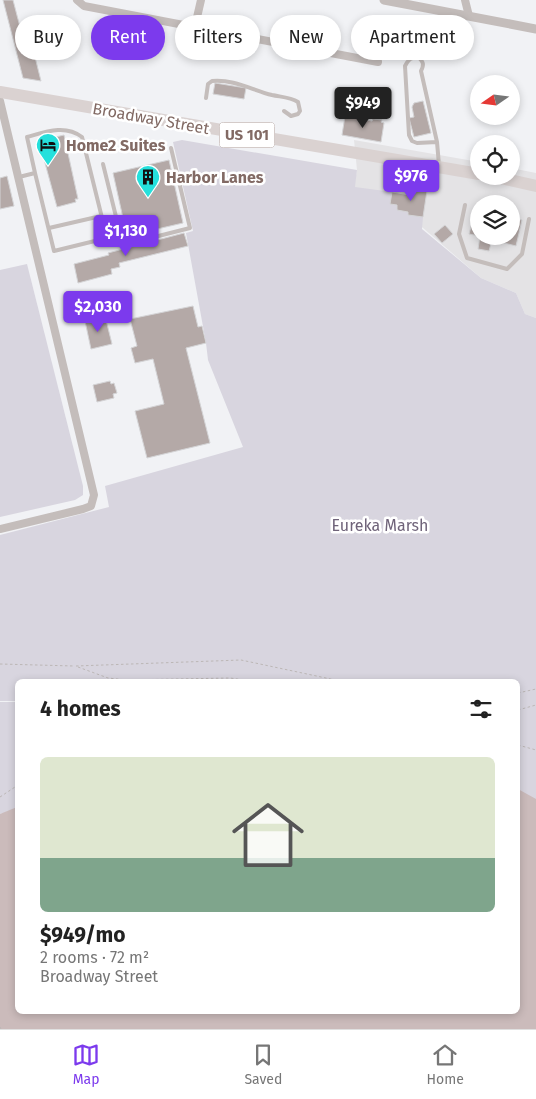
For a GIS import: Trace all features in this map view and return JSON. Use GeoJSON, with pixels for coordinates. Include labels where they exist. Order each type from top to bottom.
{"type":"FeatureCollection","features":[{"type":"Feature","properties":{"kind":"highway","name":"Broadway Street"},"geometry":{"type":"LineString","coordinates":[[0,92],[470,172]]}},
{"type":"Feature","properties":{"kind":"highway"},"geometry":{"type":"LineString","coordinates":[[520,182],[536,186]]}},
{"type":"Feature","properties":{"kind":"street"},"geometry":{"type":"LineString","coordinates":[[77,0],[84,6],[175,22]]}},
{"type":"Feature","properties":{"kind":"street"},"geometry":{"type":"LineString","coordinates":[[198,15],[201,0]]}},
{"type":"Feature","properties":{"kind":"street"},"geometry":{"type":"LineString","coordinates":[[384,0],[464,15]]}},
{"type":"Feature","properties":{"kind":"street"},"geometry":{"type":"LineString","coordinates":[[465,0],[469,15]]}},
{"type":"Feature","properties":{"kind":"street"},"geometry":{"type":"LineString","coordinates":[[474,17],[536,29]]}},
{"type":"Feature","properties":{"kind":"street"},"geometry":{"type":"LineString","coordinates":[[260,39],[378,62]]}},
{"type":"Feature","properties":{"kind":"street"},"geometry":{"type":"LineString","coordinates":[[0,101],[93,486],[94,499],[90,506],[83,509],[0,529]]}},
{"type":"Feature","properties":{"kind":"lane"},"geometry":{"type":"LineString","coordinates":[[437,142],[418,143],[412,141],[410,135],[405,66],[408,60],[413,57],[418,57],[423,61],[421,71],[437,142],[439,167]]}},
{"type":"Feature","properties":{"kind":"lane"},"geometry":{"type":"LineString","coordinates":[[206,98],[208,84],[212,81],[246,85],[271,95],[293,99],[298,102],[300,111],[298,114],[291,116],[284,111]]}},
{"type":"Feature","properties":{"kind":"lane"},"geometry":{"type":"LineString","coordinates":[[52,130],[75,132],[82,137],[101,216],[107,238],[54,251],[27,137],[52,130]]}},
{"type":"Feature","properties":{"kind":"lane"},"geometry":{"type":"LineString","coordinates":[[103,164],[123,245],[190,228],[171,148]]}},
{"type":"Feature","properties":{"kind":"lane"},"geometry":{"type":"LineString","coordinates":[[19,177],[34,173]]}},
{"type":"Feature","properties":{"kind":"lane"},"geometry":{"type":"LineString","coordinates":[[465,205],[460,234],[467,258],[507,269],[522,254],[529,219]]}},
{"type":"Feature","properties":{"kind":"lane"},"geometry":{"type":"LineString","coordinates":[[49,228],[101,216]]}},
{"type":"Feature","properties":{"kind":"path"},"geometry":{"type":"LineString","coordinates":[[0,664],[76,666],[242,660],[331,679]]}},
{"type":"Feature","properties":{"kind":"path"},"geometry":{"type":"LineString","coordinates":[[76,666],[108,678],[117,679]]}},
{"type":"Feature","properties":{"kind":"path"},"geometry":{"type":"LineString","coordinates":[[178,679],[237,679]]}},
{"type":"Feature","properties":{"kind":"path"},"geometry":{"type":"LineString","coordinates":[[520,693],[536,689]]}},
{"type":"Feature","properties":{"kind":"path"},"geometry":{"type":"LineString","coordinates":[[520,709],[536,705]]}},
{"type":"Feature","properties":{"kind":"path"},"geometry":{"type":"LineString","coordinates":[[520,746],[536,750]]}},
{"type":"Feature","properties":{"kind":"path"},"geometry":{"type":"LineString","coordinates":[[0,796],[15,787]]}},
{"type":"Feature","properties":{"kind":"shaded area"},"geometry":{"type":"Polygon","coordinates":[[[354,140],[470,160],[470,185],[520,185],[520,170],[536,173],[536,318],[525,314],[516,293],[481,278],[408,215],[354,187],[357,170],[354,140]]]}},
{"type":"Feature","properties":{"kind":"shaded area"},"geometry":{"type":"Polygon","coordinates":[[[520,790],[536,799],[536,1029],[0,1029],[0,814],[15,808],[15,1014],[520,1014],[520,790]]]}},
{"type":"Feature","properties":{"kind":"green space","name":"Eureka Marsh"},"geometry":{"type":"Polygon","coordinates":[[[182,140],[357,170],[355,187],[392,192],[390,204],[397,205],[397,210],[408,212],[408,215],[423,217],[422,229],[481,278],[516,293],[525,314],[536,318],[536,1009],[520,1006],[520,679],[15,679],[15,701],[0,701],[0,535],[109,507],[105,486],[243,447],[208,360],[186,233],[193,231],[173,142],[182,140]]]}},
{"type":"Feature","properties":{"kind":"green space"},"geometry":{"type":"Polygon","coordinates":[[[27,264],[83,486],[83,495],[75,500],[0,517],[0,270],[27,264]]]}},
{"type":"Feature","properties":{"kind":"green space"},"geometry":{"type":"Polygon","coordinates":[[[0,702],[15,702],[15,810],[0,814],[0,702]]]}},
{"type":"Feature","properties":{"kind":"building"},"geometry":{"type":"Polygon","coordinates":[[[3,0],[13,0],[17,15],[15,15],[15,47],[3,0]]]}},
{"type":"Feature","properties":{"kind":"building"},"geometry":{"type":"Polygon","coordinates":[[[18,60],[36,60],[41,81],[23,78],[18,60]]]}},
{"type":"Feature","properties":{"kind":"building"},"geometry":{"type":"Polygon","coordinates":[[[215,83],[246,88],[244,99],[213,94],[215,83]]]}},
{"type":"Feature","properties":{"kind":"building"},"geometry":{"type":"Polygon","coordinates":[[[423,101],[431,133],[414,137],[409,118],[414,117],[412,107],[414,103],[423,101]]]}},
{"type":"Feature","properties":{"kind":"building"},"geometry":{"type":"Polygon","coordinates":[[[345,116],[372,121],[373,119],[382,120],[381,122],[384,123],[381,142],[342,135],[345,116]]]}},
{"type":"Feature","properties":{"kind":"building"},"geometry":{"type":"Polygon","coordinates":[[[64,135],[78,199],[75,199],[76,202],[57,207],[39,141],[64,135]]]}},
{"type":"Feature","properties":{"kind":"building","name":"Harbor Lanes"},"geometry":{"type":"Polygon","coordinates":[[[169,160],[183,223],[127,236],[113,173],[169,160]]]}},
{"type":"Feature","properties":{"kind":"building"},"geometry":{"type":"Polygon","coordinates":[[[7,176],[14,206],[0,209],[0,178],[7,176]]]}},
{"type":"Feature","properties":{"kind":"building"},"geometry":{"type":"Polygon","coordinates":[[[411,189],[427,191],[423,217],[408,215],[408,212],[397,210],[397,205],[390,204],[392,192],[410,195],[411,189]]]}},
{"type":"Feature","properties":{"kind":"building"},"geometry":{"type":"Polygon","coordinates":[[[445,225],[453,234],[442,243],[434,234],[445,225]]]}},
{"type":"Feature","properties":{"kind":"building"},"geometry":{"type":"Polygon","coordinates":[[[184,233],[188,246],[119,263],[120,267],[111,269],[112,274],[78,283],[74,264],[184,233]]]}},
{"type":"Feature","properties":{"kind":"building"},"geometry":{"type":"Polygon","coordinates":[[[479,245],[491,245],[489,251],[478,249],[479,245]]]}},
{"type":"Feature","properties":{"kind":"building"},"geometry":{"type":"Polygon","coordinates":[[[193,306],[198,327],[202,326],[206,343],[186,348],[210,443],[147,458],[135,411],[164,404],[153,359],[135,363],[131,348],[137,346],[130,319],[193,306]]]}},
{"type":"Feature","properties":{"kind":"building"},"geometry":{"type":"Polygon","coordinates":[[[105,316],[112,344],[91,349],[85,321],[105,316]]]}},
{"type":"Feature","properties":{"kind":"building"},"geometry":{"type":"Polygon","coordinates":[[[110,381],[111,384],[114,383],[117,393],[113,394],[114,398],[97,402],[93,385],[110,381]]]}},
{"type":"Feature","properties":{"kind":"place","name":"Home2 Suites"},"geometry":{"type":"Point","coordinates":[48,166]}},
{"type":"Feature","properties":{"kind":"place","name":"Harbor Lanes"},"geometry":{"type":"Point","coordinates":[148,198]}}]}
